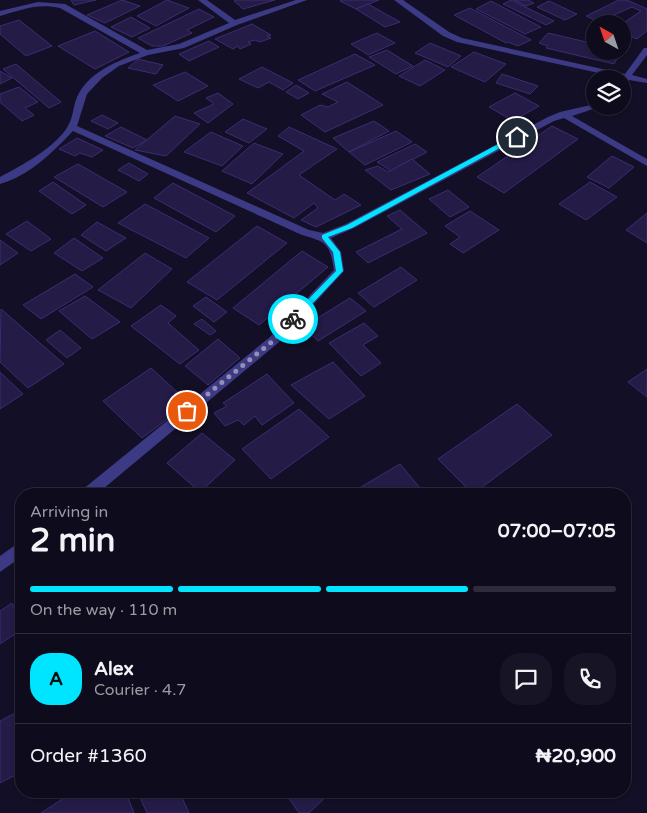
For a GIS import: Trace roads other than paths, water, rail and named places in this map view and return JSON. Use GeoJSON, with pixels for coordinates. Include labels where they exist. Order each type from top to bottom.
{"type":"FeatureCollection","features":[{"type":"Feature","properties":{"kind":"street"},"geometry":{"type":"LineString","coordinates":[[202,0],[234,23]]}},
{"type":"Feature","properties":{"kind":"street"},"geometry":{"type":"LineString","coordinates":[[0,181],[31,164],[51,149],[72,127],[83,93],[99,76],[116,64],[146,53],[181,46],[234,23],[303,0]]}},
{"type":"Feature","properties":{"kind":"street"},"geometry":{"type":"LineString","coordinates":[[398,0],[446,34],[460,40],[587,70]]}},
{"type":"Feature","properties":{"kind":"street"},"geometry":{"type":"LineString","coordinates":[[0,14],[23,6],[53,4],[62,6],[146,53]]}},
{"type":"Feature","properties":{"kind":"street"},"geometry":{"type":"LineString","coordinates":[[631,71],[647,50]]}},
{"type":"Feature","properties":{"kind":"street"},"geometry":{"type":"LineString","coordinates":[[631,80],[647,81]]}},
{"type":"Feature","properties":{"kind":"street"},"geometry":{"type":"LineString","coordinates":[[72,127],[306,233],[324,236],[350,226],[550,119],[586,109]]}},
{"type":"Feature","properties":{"kind":"street"},"geometry":{"type":"LineString","coordinates":[[563,114],[647,164]]}},
{"type":"Feature","properties":{"kind":"street"},"geometry":{"type":"LineString","coordinates":[[94,488],[274,340],[339,271],[336,252],[324,236]]}},
{"type":"Feature","properties":{"kind":"street"},"geometry":{"type":"LineString","coordinates":[[0,565],[15,553]]}}]}
